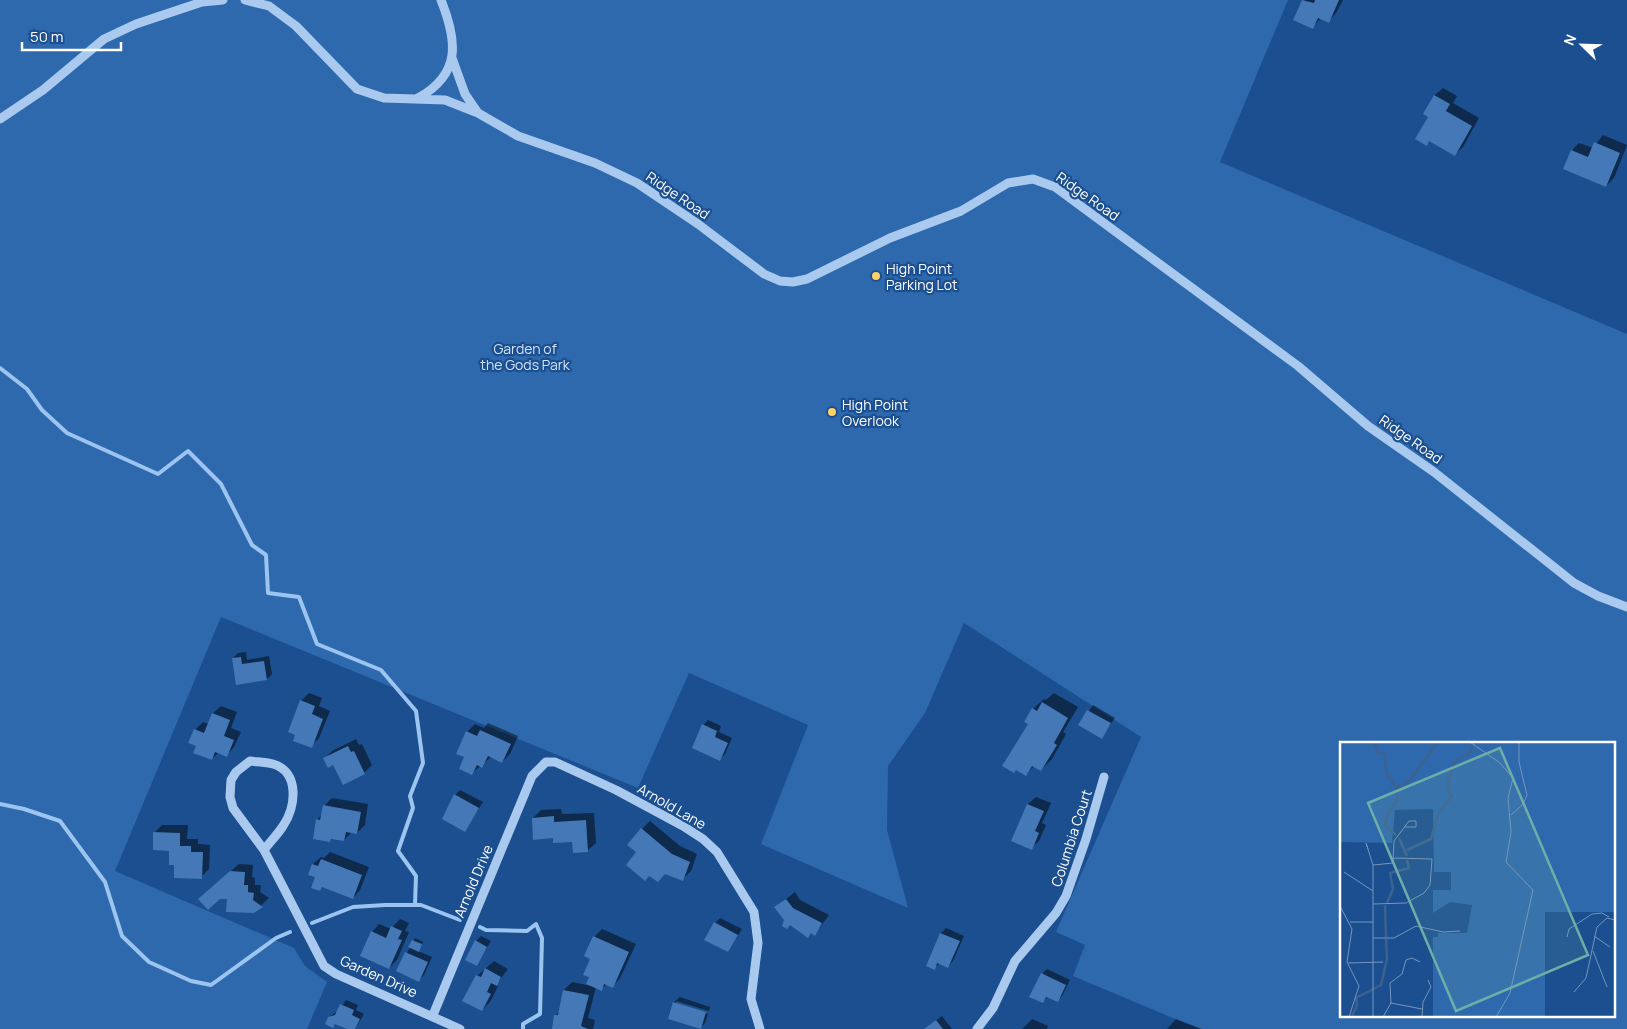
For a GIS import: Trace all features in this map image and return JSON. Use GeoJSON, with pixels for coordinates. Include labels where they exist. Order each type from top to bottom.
{"type":"FeatureCollection","features":[{"type":"Feature","properties":{"kind":"street"},"geometry":{"type":"LineString","coordinates":[[0,118],[43,90],[104,39],[136,24],[202,2],[223,0]]}},
{"type":"Feature","properties":{"kind":"street","name":"Ridge Road"},"geometry":{"type":"LineString","coordinates":[[245,0],[269,6],[296,26],[357,89],[384,98],[445,100],[478,113],[526,139],[595,163],[636,183],[698,224],[764,274],[780,281],[793,282],[815,275],[890,238],[961,210],[1008,183],[1033,180],[1048,184],[1063,192],[1298,366],[1368,426],[1434,472],[1574,584],[1627,607]]}},
{"type":"Feature","properties":{"kind":"street"},"geometry":{"type":"LineString","coordinates":[[417,98],[434,89],[445,75],[452,58],[452,28],[440,0]]}},
{"type":"Feature","properties":{"kind":"street","name":"Ridge Road"},"geometry":{"type":"LineString","coordinates":[[452,58],[465,94],[478,113]]}},
{"type":"Feature","properties":{"kind":"street","name":"Garden Drive"},"geometry":{"type":"LineString","coordinates":[[264,850],[284,825],[293,795],[292,780],[284,770],[274,764],[250,761],[236,772],[231,780],[230,797],[239,819],[264,850],[324,966],[336,974],[433,1015],[460,1029]]}},
{"type":"Feature","properties":{"kind":"street","name":"Arnold Drive"},"geometry":{"type":"LineString","coordinates":[[433,1015],[532,776],[546,762]]}},
{"type":"Feature","properties":{"kind":"street","name":"Arnold Lane"},"geometry":{"type":"LineString","coordinates":[[546,762],[555,762],[616,790],[683,826],[717,852],[754,912],[758,943],[751,1000],[760,1029]]}},
{"type":"Feature","properties":{"kind":"street","name":"Columbia Court"},"geometry":{"type":"LineString","coordinates":[[978,1029],[993,1008],[1015,961],[1056,913],[1066,896],[1086,839],[1104,777]]}},
{"type":"Feature","properties":{"kind":"green space","name":"Garden of the Gods Park"},"geometry":{"type":"Polygon","coordinates":[[[0,0],[1288,0],[1220,162],[1627,334],[1627,1029],[1199,1029],[1073,976],[1085,945],[1056,932],[1141,737],[964,623],[925,713],[888,766],[887,830],[908,908],[761,844],[808,725],[689,673],[638,788],[221,617],[115,871],[294,948],[305,966],[327,982],[307,1029],[0,1029],[0,0]]]}},
{"type":"Feature","properties":{"kind":"building"},"geometry":{"type":"Polygon","coordinates":[[[1302,0],[1314,3],[1315,0],[1339,0],[1329,23],[1318,18],[1313,29],[1293,20],[1302,0]]]}},
{"type":"Feature","properties":{"kind":"building"},"geometry":{"type":"Polygon","coordinates":[[[1434,95],[1450,104],[1446,111],[1472,126],[1455,156],[1429,141],[1427,146],[1415,139],[1428,117],[1423,114],[1434,95]]]}},
{"type":"Feature","properties":{"kind":"building"},"geometry":{"type":"Polygon","coordinates":[[[1594,142],[1620,153],[1606,187],[1563,169],[1571,150],[1588,157],[1594,142]]]}},
{"type":"Feature","properties":{"kind":"building"},"geometry":{"type":"Polygon","coordinates":[[[241,657],[242,664],[264,661],[267,680],[236,685],[232,658],[241,657]]]}},
{"type":"Feature","properties":{"kind":"building"},"geometry":{"type":"Polygon","coordinates":[[[300,700],[315,706],[312,714],[323,719],[312,748],[293,741],[295,735],[288,732],[300,700]]]}},
{"type":"Feature","properties":{"kind":"building"},"geometry":{"type":"Polygon","coordinates":[[[1042,702],[1068,718],[1054,743],[1057,745],[1041,771],[1032,766],[1026,776],[1016,770],[1014,773],[1002,766],[1028,724],[1024,722],[1032,708],[1037,711],[1042,702]]]}},
{"type":"Feature","properties":{"kind":"building"},"geometry":{"type":"Polygon","coordinates":[[[1087,710],[1111,723],[1102,739],[1078,725],[1087,710]]]}},
{"type":"Feature","properties":{"kind":"building"},"geometry":{"type":"Polygon","coordinates":[[[212,713],[230,720],[224,736],[234,740],[227,757],[215,752],[212,760],[193,753],[196,746],[188,743],[194,729],[204,733],[212,713]]]}},
{"type":"Feature","properties":{"kind":"building"},"geometry":{"type":"Polygon","coordinates":[[[702,724],[717,731],[715,737],[728,743],[720,761],[692,748],[702,724]]]}},
{"type":"Feature","properties":{"kind":"building"},"geometry":{"type":"Polygon","coordinates":[[[480,730],[511,744],[502,763],[488,756],[482,768],[477,765],[472,775],[459,769],[464,757],[456,754],[466,731],[477,736],[480,730]]]}},
{"type":"Feature","properties":{"kind":"building"},"geometry":{"type":"Polygon","coordinates":[[[348,746],[351,752],[354,751],[365,774],[343,785],[333,765],[328,768],[323,758],[348,746]]]}},
{"type":"Feature","properties":{"kind":"building"},"geometry":{"type":"Polygon","coordinates":[[[454,794],[479,808],[465,832],[442,819],[454,794]]]}},
{"type":"Feature","properties":{"kind":"building"},"geometry":{"type":"Polygon","coordinates":[[[1027,804],[1044,811],[1035,831],[1039,833],[1032,850],[1011,841],[1027,804]]]}},
{"type":"Feature","properties":{"kind":"building"},"geometry":{"type":"Polygon","coordinates":[[[323,805],[361,812],[357,834],[346,832],[344,841],[331,839],[330,842],[313,839],[316,819],[320,820],[323,805]]]}},
{"type":"Feature","properties":{"kind":"building"},"geometry":{"type":"Polygon","coordinates":[[[554,816],[554,822],[586,820],[588,852],[573,853],[572,842],[553,843],[553,838],[533,840],[532,818],[554,816]]]}},
{"type":"Feature","properties":{"kind":"building"},"geometry":{"type":"Polygon","coordinates":[[[641,828],[672,854],[690,862],[683,881],[665,874],[658,882],[649,876],[645,881],[626,865],[636,852],[627,845],[641,828]]]}},
{"type":"Feature","properties":{"kind":"building"},"geometry":{"type":"Polygon","coordinates":[[[153,832],[180,833],[180,846],[191,846],[191,852],[203,852],[202,879],[174,878],[174,865],[169,865],[169,851],[153,850],[153,832]]]}},
{"type":"Feature","properties":{"kind":"building"},"geometry":{"type":"Polygon","coordinates":[[[321,859],[362,875],[353,899],[322,887],[320,891],[311,888],[315,877],[308,875],[312,864],[318,866],[321,859]]]}},
{"type":"Feature","properties":{"kind":"building"},"geometry":{"type":"Polygon","coordinates":[[[230,871],[245,872],[244,885],[248,885],[248,892],[254,893],[253,900],[263,907],[254,913],[226,912],[227,899],[220,899],[208,910],[198,899],[230,871]]]}},
{"type":"Feature","properties":{"kind":"building"},"geometry":{"type":"Polygon","coordinates":[[[786,899],[793,908],[822,923],[815,936],[811,933],[808,938],[790,925],[787,929],[782,926],[784,920],[774,907],[786,899]]]}},
{"type":"Feature","properties":{"kind":"building"},"geometry":{"type":"Polygon","coordinates":[[[714,922],[738,935],[728,952],[704,940],[714,922]]]}},
{"type":"Feature","properties":{"kind":"building"},"geometry":{"type":"Polygon","coordinates":[[[391,926],[402,931],[398,939],[402,940],[389,969],[360,956],[371,931],[386,938],[391,926]]]}},
{"type":"Feature","properties":{"kind":"building"},"geometry":{"type":"Polygon","coordinates":[[[940,933],[960,941],[948,968],[937,963],[935,970],[926,966],[940,933]]]}},
{"type":"Feature","properties":{"kind":"building"},"geometry":{"type":"Polygon","coordinates":[[[593,936],[629,952],[613,988],[604,984],[602,991],[586,984],[589,977],[583,975],[590,959],[584,956],[593,936]]]}},
{"type":"Feature","properties":{"kind":"building"},"geometry":{"type":"Polygon","coordinates":[[[412,940],[422,944],[419,952],[408,947],[412,940]]]}},
{"type":"Feature","properties":{"kind":"building"},"geometry":{"type":"Polygon","coordinates":[[[475,940],[487,947],[477,966],[465,960],[475,940]]]}},
{"type":"Feature","properties":{"kind":"building"},"geometry":{"type":"Polygon","coordinates":[[[405,952],[428,962],[419,982],[396,971],[405,952]]]}},
{"type":"Feature","properties":{"kind":"building"},"geometry":{"type":"Polygon","coordinates":[[[485,968],[501,977],[497,986],[491,983],[487,992],[491,994],[482,1011],[462,1001],[476,975],[481,977],[485,968]]]}},
{"type":"Feature","properties":{"kind":"building"},"geometry":{"type":"Polygon","coordinates":[[[1041,973],[1066,985],[1058,1002],[1046,997],[1043,1003],[1029,997],[1041,973]]]}},
{"type":"Feature","properties":{"kind":"building"},"geometry":{"type":"Polygon","coordinates":[[[563,990],[589,995],[581,1026],[588,1029],[552,1029],[554,1015],[558,1015],[563,990]]]}},
{"type":"Feature","properties":{"kind":"building"},"geometry":{"type":"Polygon","coordinates":[[[673,1002],[706,1012],[701,1029],[668,1019],[673,1002]]]}},
{"type":"Feature","properties":{"kind":"building"},"geometry":{"type":"Polygon","coordinates":[[[340,1004],[354,1010],[352,1015],[360,1019],[355,1029],[347,1029],[335,1024],[333,1028],[325,1024],[328,1017],[335,1015],[340,1004]]]}},
{"type":"Feature","properties":{"kind":"building"},"geometry":{"type":"Polygon","coordinates":[[[936,1020],[943,1029],[924,1029],[936,1020]]]}},
{"type":"Feature","properties":{"kind":"waterway"},"geometry":{"type":"LineString","coordinates":[[0,368],[27,389],[42,410],[67,433],[158,474],[188,451],[221,484],[252,545],[266,555],[268,593],[299,597],[317,644],[381,670],[416,711],[423,763],[410,796],[413,808],[398,851],[416,876],[415,905]]}},
{"type":"Feature","properties":{"kind":"waterway"},"geometry":{"type":"LineString","coordinates":[[0,804],[24,809],[60,821],[105,882],[122,936],[149,962],[191,981],[211,985],[276,938],[290,932]]}},
{"type":"Feature","properties":{"kind":"waterway"},"geometry":{"type":"LineString","coordinates":[[312,923],[353,907],[385,905],[421,905],[460,920]]}},
{"type":"Feature","properties":{"kind":"waterway"},"geometry":{"type":"LineString","coordinates":[[480,927],[486,930],[527,931],[536,924],[542,938],[540,1014],[523,1024],[523,1029]]}},
{"type":"Feature","properties":{"kind":"place","name":"High Point Parking Lot"},"geometry":{"type":"Point","coordinates":[876,276]}},
{"type":"Feature","properties":{"kind":"place","name":"High Point Overlook"},"geometry":{"type":"Point","coordinates":[832,412]}}]}
